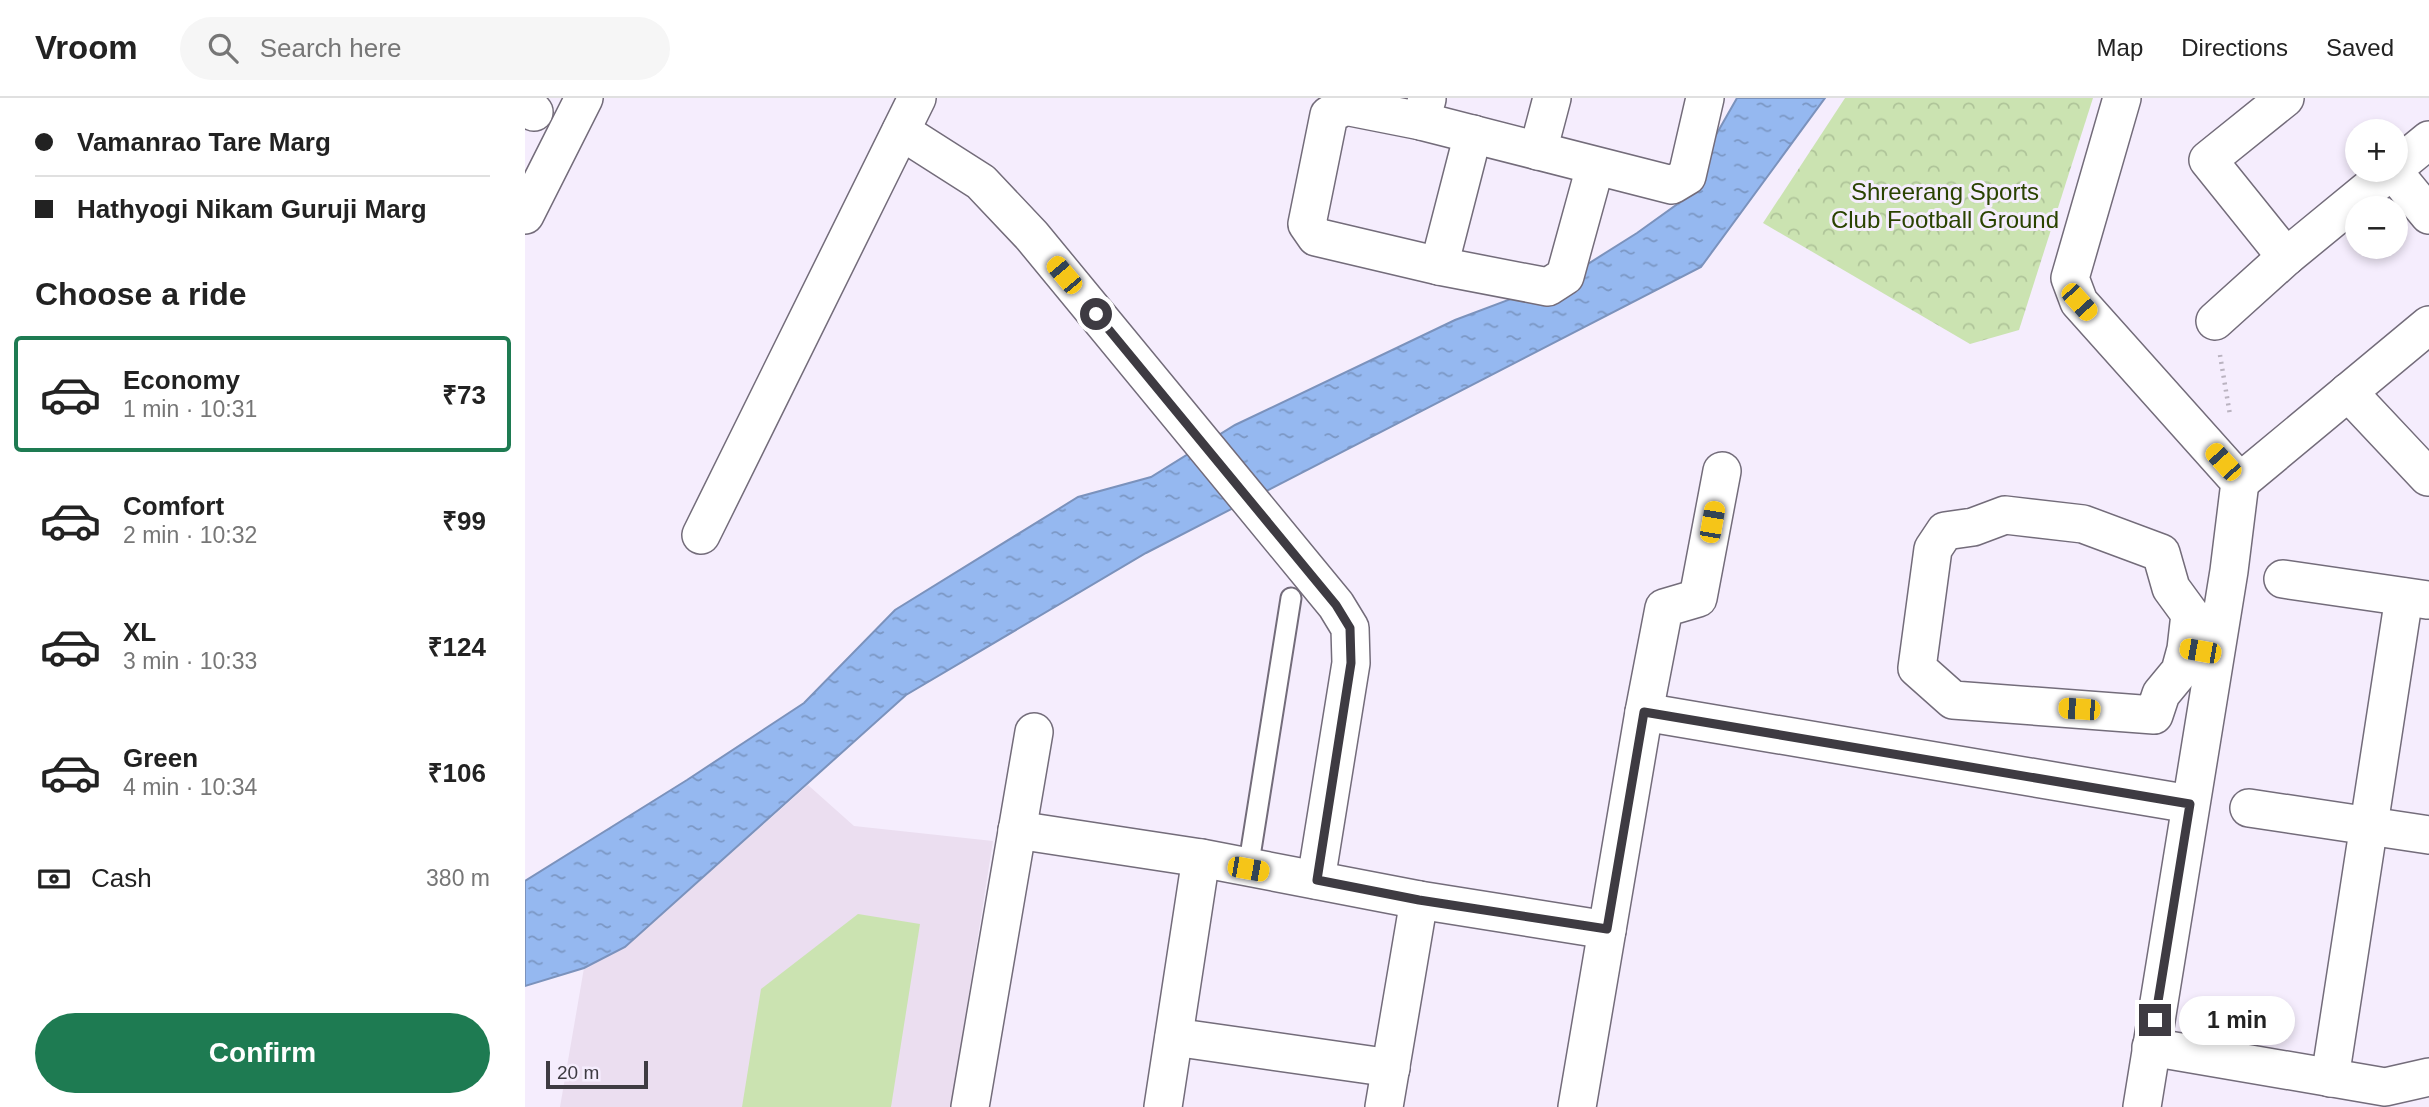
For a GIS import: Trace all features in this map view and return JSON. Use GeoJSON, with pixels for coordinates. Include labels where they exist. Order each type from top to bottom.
{"type":"FeatureCollection","features":[{"type":"Feature","properties":{"kind":"street"},"geometry":{"type":"LineString","coordinates":[[525,215],[584,98]]}},
{"type":"Feature","properties":{"kind":"street"},"geometry":{"type":"LineString","coordinates":[[701,535],[917,98]]}},
{"type":"Feature","properties":{"kind":"street"},"geometry":{"type":"LineString","coordinates":[[1538,151],[1552,98]]}},
{"type":"Feature","properties":{"kind":"street"},"geometry":{"type":"LineString","coordinates":[[1595,167],[1565,276],[1548,287],[1316,237],[1307,223],[1329,116],[1345,106],[1424,109],[1473,135],[1672,185],[1687,176],[1705,98]]}},
{"type":"Feature","properties":{"kind":"street"},"geometry":{"type":"LineString","coordinates":[[2122,98],[2070,278],[2079,302],[2240,482]]}},
{"type":"Feature","properties":{"kind":"street"},"geometry":{"type":"LineString","coordinates":[[2285,98],[2208,160],[2286,257]]}},
{"type":"Feature","properties":{"kind":"street"},"geometry":{"type":"LineString","coordinates":[[901,131],[981,182],[1032,236],[1336,605],[1350,628],[1351,663],[1317,880]]}},
{"type":"Feature","properties":{"kind":"street"},"geometry":{"type":"LineString","coordinates":[[1439,265],[1473,135]]}},
{"type":"Feature","properties":{"kind":"street"},"geometry":{"type":"LineString","coordinates":[[2408,157],[2429,140]]}},
{"type":"Feature","properties":{"kind":"street"},"geometry":{"type":"LineString","coordinates":[[2214,321],[2377,182]]}},
{"type":"Feature","properties":{"kind":"street"},"geometry":{"type":"LineString","coordinates":[[2403,182],[2429,215]]}},
{"type":"Feature","properties":{"kind":"street"},"geometry":{"type":"LineString","coordinates":[[2142,1107],[2190,804],[2200,651],[2229,571],[2240,482],[2429,325]]}},
{"type":"Feature","properties":{"kind":"street"},"geometry":{"type":"LineString","coordinates":[[2348,392],[2428,477]]}},
{"type":"Feature","properties":{"kind":"street"},"geometry":{"type":"LineString","coordinates":[[1577,1107],[1664,608],[1698,598],[1722,471]]}},
{"type":"Feature","properties":{"kind":"street"},"geometry":{"type":"LineString","coordinates":[[2005,515],[2084,524],[2161,553],[2171,588],[2190,614],[2200,651],[2161,694],[2154,715],[1953,700],[1917,668],[1933,549],[1945,531],[1973,527],[2005,515]]}},
{"type":"Feature","properties":{"kind":"street"},"geometry":{"type":"LineString","coordinates":[[2283,579],[2417,598],[2369,826],[2330,1078]]}},
{"type":"Feature","properties":{"kind":"street"},"geometry":{"type":"LineString","coordinates":[[1644,712],[2190,804]]}},
{"type":"Feature","properties":{"kind":"street"},"geometry":{"type":"LineString","coordinates":[[970,1107],[1034,732]]}},
{"type":"Feature","properties":{"kind":"street"},"geometry":{"type":"LineString","coordinates":[[2249,808],[2429,835]]}},
{"type":"Feature","properties":{"kind":"street"},"geometry":{"type":"LineString","coordinates":[[1017,830],[1201,858],[1419,900],[1607,929]]}},
{"type":"Feature","properties":{"kind":"street"},"geometry":{"type":"LineString","coordinates":[[1163,1107],[1201,858]]}},
{"type":"Feature","properties":{"kind":"street"},"geometry":{"type":"LineString","coordinates":[[1384,1107],[1419,900]]}},
{"type":"Feature","properties":{"kind":"street"},"geometry":{"type":"LineString","coordinates":[[1174,1037],[1274,1059],[1391,1068]]}},
{"type":"Feature","properties":{"kind":"street"},"geometry":{"type":"LineString","coordinates":[[2151,1047],[2330,1078],[2383,1097],[2429,1077]]}},
{"type":"Feature","properties":{"kind":"lane"},"geometry":{"type":"LineString","coordinates":[[1248,869],[1291,598]]}},
{"type":"Feature","properties":{"kind":"path"},"geometry":{"type":"LineString","coordinates":[[2214,321],[2232,428]]}},
{"type":"Feature","properties":{"kind":"shaded area"},"geometry":{"type":"Polygon","coordinates":[[[808,785],[854,826],[993,841],[951,1107],[560,1107],[584,968],[625,947],[808,785]]]}},
{"type":"Feature","properties":{"kind":"green space","name":"Shreerang Sports Club Football Ground"},"geometry":{"type":"Polygon","coordinates":[[[1845,98],[2093,98],[2019,330],[1970,344],[1763,223],[1845,98]]]}},
{"type":"Feature","properties":{"kind":"green space"},"geometry":{"type":"Polygon","coordinates":[[[858,914],[920,924],[891,1107],[742,1107],[761,989],[858,914]]]}},
{"type":"Feature","properties":{"kind":"water"},"geometry":{"type":"Polygon","coordinates":[[[1737,98],[1825,98],[1701,267],[1146,553],[906,695],[625,947],[584,968],[525,986],[525,881],[804,703],[895,610],[1078,497],[1151,477],[1235,425],[1455,320],[1564,279],[1637,233],[1676,205],[1737,98]]]}},
{"type":"Feature","properties":{"kind":"route"},"geometry":{"type":"LineString","coordinates":[[1096,314],[1336,605],[1350,628],[1351,663],[1317,880],[1419,900],[1607,929],[1644,712],[2190,804],[2155,1020]]}}]}
